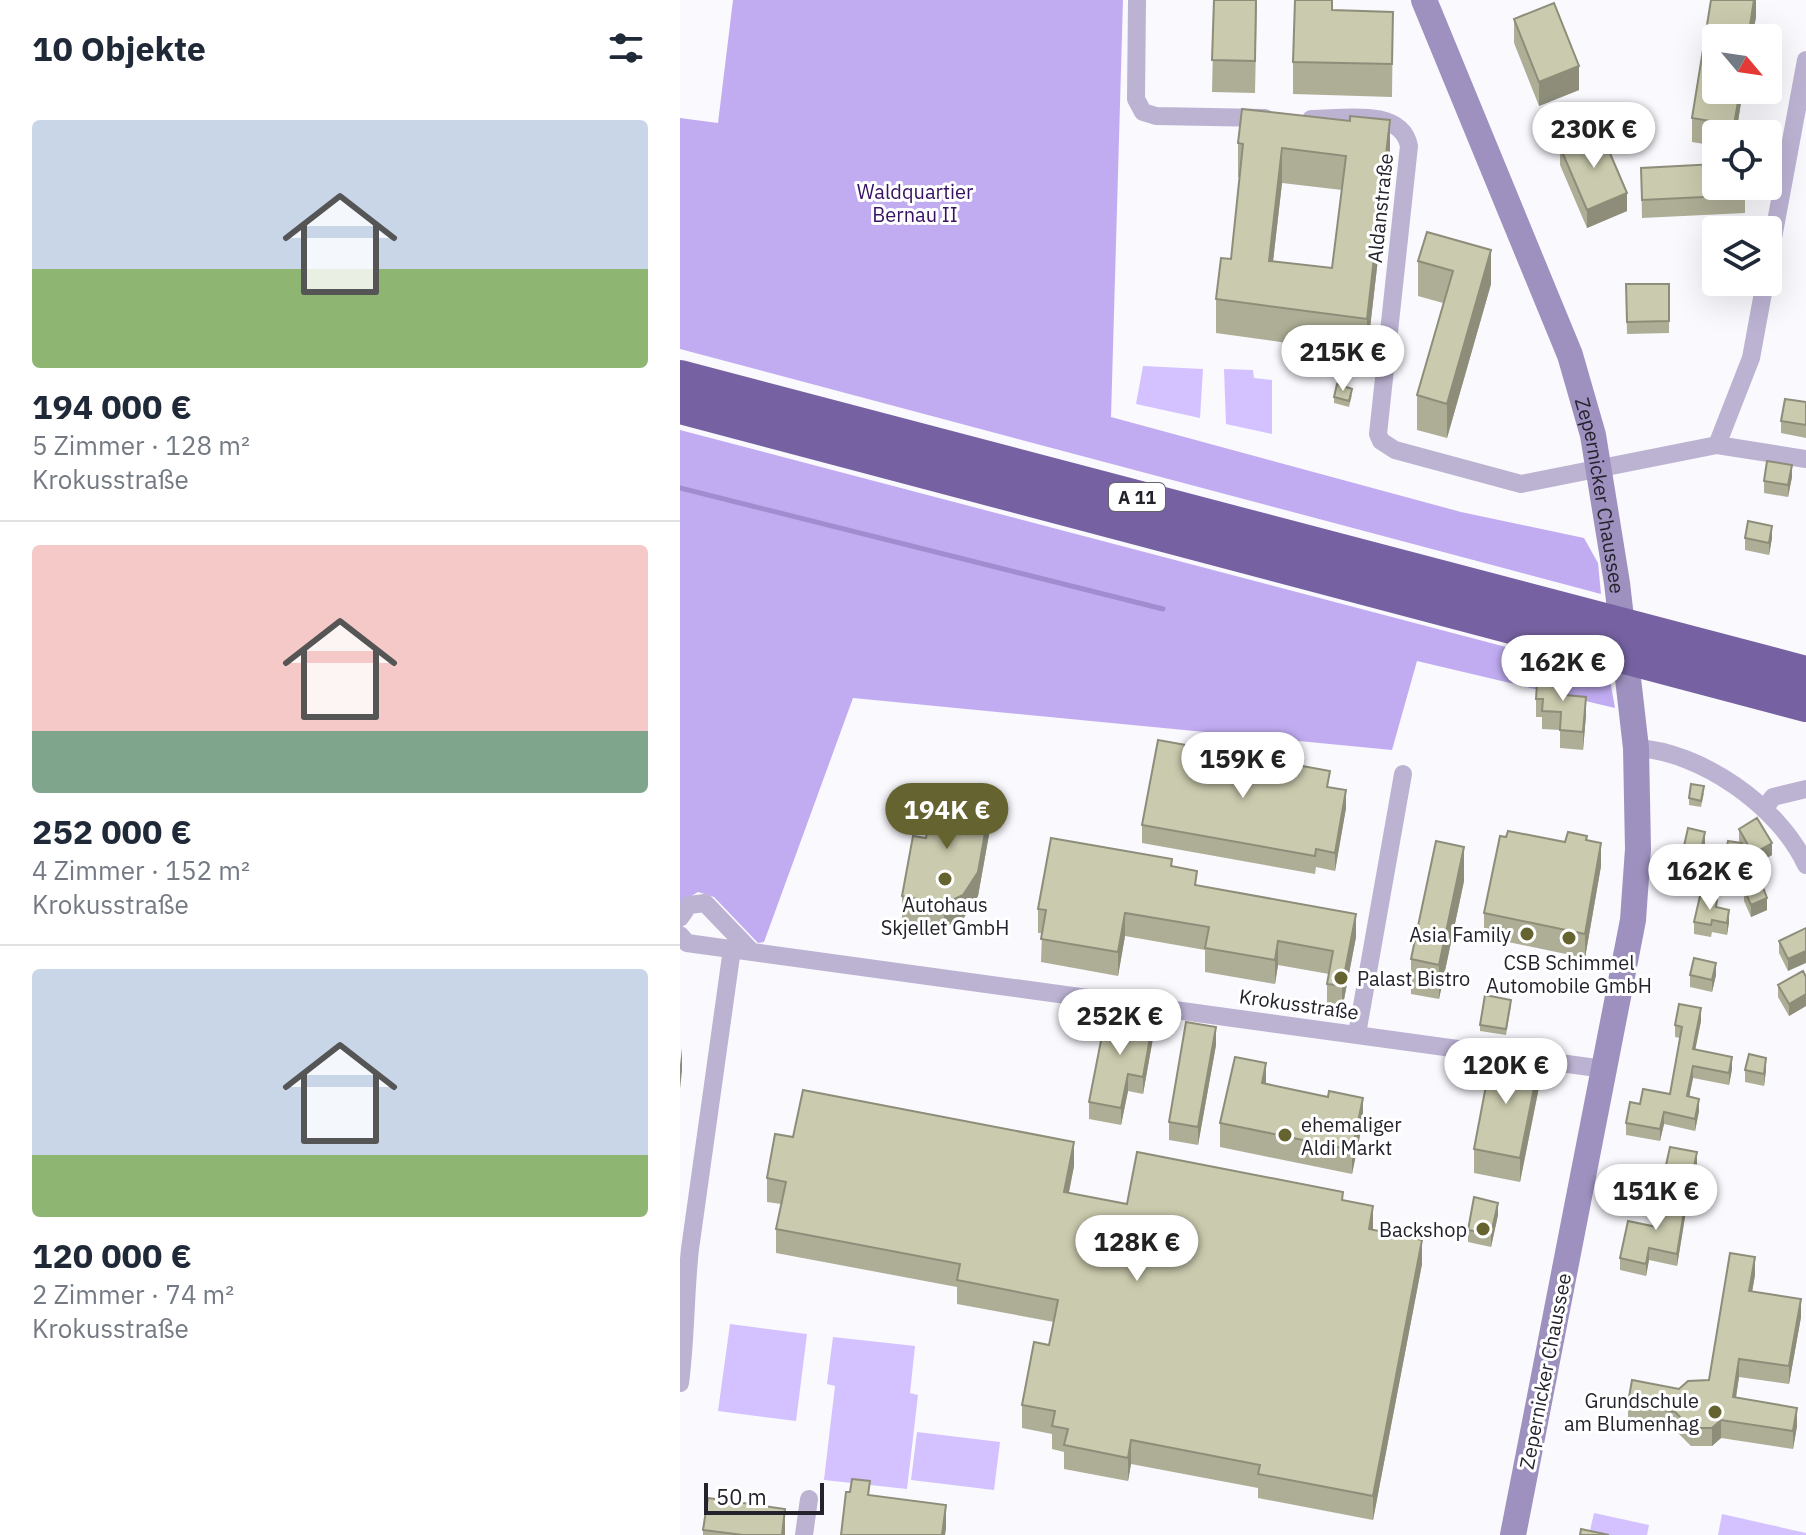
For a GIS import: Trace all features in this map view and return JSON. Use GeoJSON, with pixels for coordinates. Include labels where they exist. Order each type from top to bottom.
{"type":"FeatureCollection","features":[{"type":"Feature","properties":{"kind":"highway","name":"A 11"},"geometry":{"type":"LineString","coordinates":[[680,377],[1668,653],[1806,705]]}},
{"type":"Feature","properties":{"kind":"highway","name":"A 11"},"geometry":{"type":"LineString","coordinates":[[680,407],[1592,632]]}},
{"type":"Feature","properties":{"kind":"highway","name":"A 11"},"geometry":{"type":"LineString","coordinates":[[1668,653],[1806,673]]}},
{"type":"Feature","properties":{"kind":"main road","name":"Zepernicker Chaussee"},"geometry":{"type":"LineString","coordinates":[[1424,0],[1570,355],[1600,469],[1636,748],[1638,849],[1634,909],[1513,1535]]}},
{"type":"Feature","properties":{"kind":"street","name":"Aldanstraße"},"geometry":{"type":"LineString","coordinates":[[1137,0],[1136,99],[1143,112],[1156,116],[1389,120],[1401,126],[1407,135],[1405,188],[1379,416],[1381,441],[1395,450],[1521,484],[1600,469]]}},
{"type":"Feature","properties":{"kind":"street"},"geometry":{"type":"LineString","coordinates":[[1777,216],[1806,60]]}},
{"type":"Feature","properties":{"kind":"street"},"geometry":{"type":"LineString","coordinates":[[1717,445],[1747,371],[1762,296]]}},
{"type":"Feature","properties":{"kind":"street"},"geometry":{"type":"LineString","coordinates":[[1600,469],[1717,445],[1806,459]]}},
{"type":"Feature","properties":{"kind":"street"},"geometry":{"type":"LineString","coordinates":[[1636,748],[1681,756],[1741,790],[1765,808],[1806,865]]}},
{"type":"Feature","properties":{"kind":"street"},"geometry":{"type":"LineString","coordinates":[[1357,1034],[1403,774]]}},
{"type":"Feature","properties":{"kind":"street"},"geometry":{"type":"LineString","coordinates":[[1765,808],[1773,797],[1806,789]]}},
{"type":"Feature","properties":{"kind":"street"},"geometry":{"type":"LineString","coordinates":[[680,918],[689,905],[705,903],[751,951]]}},
{"type":"Feature","properties":{"kind":"street","name":"Krokusstraße"},"geometry":{"type":"LineString","coordinates":[[680,935],[687,943],[1604,1069]]}},
{"type":"Feature","properties":{"kind":"street"},"geometry":{"type":"LineString","coordinates":[[680,1383],[687,1324],[685,1297],[702,1145],[732,949]]}},
{"type":"Feature","properties":{"kind":"street"},"geometry":{"type":"LineString","coordinates":[[804,1535],[809,1499]]}},
{"type":"Feature","properties":{"kind":"shaded area"},"geometry":{"type":"Polygon","coordinates":[[[1143,366],[1203,369],[1200,418],[1136,404],[1143,366]]]}},
{"type":"Feature","properties":{"kind":"shaded area"},"geometry":{"type":"Polygon","coordinates":[[[1224,369],[1253,370],[1254,378],[1272,380],[1272,434],[1226,424],[1224,369]]]}},
{"type":"Feature","properties":{"kind":"shaded area"},"geometry":{"type":"Polygon","coordinates":[[[730,1324],[807,1334],[796,1421],[718,1411],[730,1324]]]}},
{"type":"Feature","properties":{"kind":"shaded area"},"geometry":{"type":"Polygon","coordinates":[[[833,1337],[915,1346],[910,1393],[918,1395],[907,1489],[824,1480],[835,1386],[827,1384],[833,1337]]]}},
{"type":"Feature","properties":{"kind":"shaded area"},"geometry":{"type":"Polygon","coordinates":[[[917,1432],[1000,1442],[994,1490],[911,1480],[917,1432]]]}},
{"type":"Feature","properties":{"kind":"shaded area"},"geometry":{"type":"Polygon","coordinates":[[[1594,1513],[1649,1525],[1647,1535],[1589,1535],[1594,1513]]]}},
{"type":"Feature","properties":{"kind":"shaded area"},"geometry":{"type":"Polygon","coordinates":[[[1722,1514],[1806,1533],[1806,1535],[1718,1535],[1722,1514]]]}},
{"type":"Feature","properties":{"kind":"green space","name":"Waldquartier Bernau II"},"geometry":{"type":"Polygon","coordinates":[[[733,0],[1123,0],[1111,417],[1461,512],[1584,538],[1598,563],[1601,594],[680,349],[680,118],[718,123],[733,0]]]}},
{"type":"Feature","properties":{"kind":"green space"},"geometry":{"type":"Polygon","coordinates":[[[680,430],[1609,674],[1615,708],[1417,661],[1392,750],[853,698],[764,942],[758,943],[714,897],[698,892],[680,903],[680,430]]]}},
{"type":"Feature","properties":{"kind":"building"},"geometry":{"type":"Polygon","coordinates":[[[1214,0],[1256,0],[1255,61],[1212,60],[1214,0]]]}},
{"type":"Feature","properties":{"kind":"building"},"geometry":{"type":"Polygon","coordinates":[[[1295,0],[1332,0],[1332,10],[1393,12],[1392,64],[1293,62],[1295,0]]]}},
{"type":"Feature","properties":{"kind":"building"},"geometry":{"type":"Polygon","coordinates":[[[1711,0],[1754,0],[1750,24],[1707,24],[1711,0]]]}},
{"type":"Feature","properties":{"kind":"building"},"geometry":{"type":"Polygon","coordinates":[[[1554,3],[1579,66],[1539,82],[1514,19],[1554,3]]]}},
{"type":"Feature","properties":{"kind":"building"},"geometry":{"type":"Polygon","coordinates":[[[1702,56],[1702,104],[1738,104],[1735,120],[1692,118],[1702,56]]]}},
{"type":"Feature","properties":{"kind":"building"},"geometry":{"type":"Polygon","coordinates":[[[1242,109],[1350,121],[1350,116],[1390,120],[1367,319],[1216,299],[1221,258],[1231,259],[1243,144],[1238,143],[1242,109]],[[1282,148],[1269,261],[1332,268],[1346,156],[1282,148]]]}},
{"type":"Feature","properties":{"kind":"building"},"geometry":{"type":"Polygon","coordinates":[[[1600,130],[1627,193],[1587,210],[1560,147],[1600,130]]]}},
{"type":"Feature","properties":{"kind":"building"},"geometry":{"type":"Polygon","coordinates":[[[1702,165],[1702,197],[1642,200],[1641,168],[1702,165]]]}},
{"type":"Feature","properties":{"kind":"building"},"geometry":{"type":"Polygon","coordinates":[[[1427,232],[1491,250],[1447,404],[1417,395],[1453,271],[1418,261],[1427,232]]]}},
{"type":"Feature","properties":{"kind":"building"},"geometry":{"type":"Polygon","coordinates":[[[1626,284],[1669,284],[1669,321],[1627,322],[1626,284]]]}},
{"type":"Feature","properties":{"kind":"building"},"geometry":{"type":"Polygon","coordinates":[[[1337,384],[1352,389],[1349,401],[1334,397],[1337,384]]]}},
{"type":"Feature","properties":{"kind":"building"},"geometry":{"type":"Polygon","coordinates":[[[1785,399],[1806,402],[1806,425],[1781,421],[1785,399]]]}},
{"type":"Feature","properties":{"kind":"building"},"geometry":{"type":"Polygon","coordinates":[[[1767,461],[1792,465],[1788,485],[1764,481],[1767,461]]]}},
{"type":"Feature","properties":{"kind":"building"},"geometry":{"type":"Polygon","coordinates":[[[1748,521],[1772,526],[1769,543],[1745,538],[1748,521]]]}},
{"type":"Feature","properties":{"kind":"building"},"geometry":{"type":"Polygon","coordinates":[[[1549,674],[1568,675],[1566,695],[1586,697],[1583,732],[1560,730],[1561,712],[1542,711],[1543,699],[1536,699],[1537,683],[1548,684],[1549,674]]]}},
{"type":"Feature","properties":{"kind":"building"},"geometry":{"type":"Polygon","coordinates":[[[1158,740],[1330,771],[1327,787],[1346,790],[1335,853],[1316,849],[1315,856],[1142,825],[1158,740]]]}},
{"type":"Feature","properties":{"kind":"building"},"geometry":{"type":"Polygon","coordinates":[[[1691,784],[1704,786],[1701,801],[1689,798],[1691,784]]]}},
{"type":"Feature","properties":{"kind":"building","name":"Autohaus Skjellet GmbH"},"geometry":{"type":"Polygon","coordinates":[[[934,794],[990,805],[978,872],[963,895],[944,904],[902,896],[913,836],[926,838],[934,794]]]}},
{"type":"Feature","properties":{"kind":"building"},"geometry":{"type":"Polygon","coordinates":[[[1757,818],[1772,843],[1753,854],[1739,829],[1757,818]]]}},
{"type":"Feature","properties":{"kind":"building"},"geometry":{"type":"Polygon","coordinates":[[[1688,828],[1705,832],[1699,859],[1682,855],[1688,828]]]}},
{"type":"Feature","properties":{"kind":"building"},"geometry":{"type":"Polygon","coordinates":[[[1508,831],[1565,842],[1568,832],[1601,843],[1585,934],[1484,913],[1500,836],[1506,837],[1508,831]]]}},
{"type":"Feature","properties":{"kind":"building"},"geometry":{"type":"Polygon","coordinates":[[[1051,838],[1172,859],[1171,866],[1197,871],[1195,885],[1356,914],[1342,986],[1327,984],[1333,951],[1278,941],[1275,960],[1205,948],[1209,927],[1125,913],[1118,952],[1041,939],[1046,910],[1038,909],[1051,838]]]}},
{"type":"Feature","properties":{"kind":"building"},"geometry":{"type":"Polygon","coordinates":[[[1436,841],[1464,847],[1439,965],[1411,959],[1436,841]]]}},
{"type":"Feature","properties":{"kind":"building"},"geometry":{"type":"Polygon","coordinates":[[[1728,841],[1742,843],[1737,865],[1724,863],[1728,841]]]}},
{"type":"Feature","properties":{"kind":"building"},"geometry":{"type":"Polygon","coordinates":[[[1761,882],[1767,898],[1751,905],[1744,889],[1761,882]]]}},
{"type":"Feature","properties":{"kind":"building"},"geometry":{"type":"Polygon","coordinates":[[[1700,896],[1717,900],[1716,907],[1729,910],[1727,923],[1712,920],[1711,925],[1694,922],[1700,896]]]}},
{"type":"Feature","properties":{"kind":"building"},"geometry":{"type":"Polygon","coordinates":[[[1806,928],[1806,951],[1788,959],[1779,941],[1806,928]]]}},
{"type":"Feature","properties":{"kind":"building"},"geometry":{"type":"Polygon","coordinates":[[[1694,958],[1716,963],[1712,980],[1690,975],[1694,958]]]}},
{"type":"Feature","properties":{"kind":"building"},"geometry":{"type":"Polygon","coordinates":[[[1803,971],[1806,994],[1789,1004],[1778,985],[1803,971]]]}},
{"type":"Feature","properties":{"kind":"building"},"geometry":{"type":"Polygon","coordinates":[[[1485,995],[1511,1000],[1506,1029],[1480,1025],[1485,995]]]}},
{"type":"Feature","properties":{"kind":"building"},"geometry":{"type":"Polygon","coordinates":[[[1679,1004],[1701,1008],[1693,1049],[1732,1057],[1729,1073],[1693,1066],[1687,1096],[1699,1099],[1695,1119],[1664,1112],[1660,1129],[1626,1123],[1630,1102],[1640,1104],[1643,1089],[1670,1094],[1682,1027],[1675,1025],[1679,1004]]]}},
{"type":"Feature","properties":{"kind":"building"},"geometry":{"type":"Polygon","coordinates":[[[1107,1010],[1153,1021],[1143,1077],[1128,1074],[1121,1108],[1089,1102],[1107,1010]]]}},
{"type":"Feature","properties":{"kind":"building"},"geometry":{"type":"Polygon","coordinates":[[[1186,1022],[1216,1027],[1198,1127],[1169,1122],[1186,1022]]]}},
{"type":"Feature","properties":{"kind":"building"},"geometry":{"type":"Polygon","coordinates":[[[1492,1054],[1539,1063],[1520,1158],[1474,1149],[1492,1054]]]}},
{"type":"Feature","properties":{"kind":"building"},"geometry":{"type":"Polygon","coordinates":[[[1749,1054],[1766,1058],[1764,1074],[1745,1070],[1749,1054]]]}},
{"type":"Feature","properties":{"kind":"building"},"geometry":{"type":"Polygon","coordinates":[[[1235,1057],[1266,1063],[1262,1083],[1328,1097],[1329,1091],[1363,1098],[1352,1150],[1220,1123],[1235,1057]]]}},
{"type":"Feature","properties":{"kind":"building"},"geometry":{"type":"Polygon","coordinates":[[[803,1090],[1074,1142],[1064,1192],[1127,1204],[1137,1152],[1343,1192],[1342,1200],[1373,1206],[1369,1229],[1422,1240],[1373,1496],[1258,1474],[1260,1465],[1131,1440],[1128,1458],[1064,1445],[1068,1429],[1052,1426],[1055,1411],[1022,1405],[1034,1342],[1049,1345],[1058,1300],[957,1280],[960,1264],[776,1229],[786,1182],[767,1178],[775,1134],[793,1137],[803,1090]]]}},
{"type":"Feature","properties":{"kind":"building"},"geometry":{"type":"Polygon","coordinates":[[[1670,1147],[1697,1152],[1693,1171],[1666,1165],[1670,1147]]]}},
{"type":"Feature","properties":{"kind":"building"},"geometry":{"type":"Polygon","coordinates":[[[1665,1194],[1686,1199],[1677,1254],[1649,1248],[1646,1264],[1620,1258],[1628,1221],[1657,1227],[1665,1194]]]}},
{"type":"Feature","properties":{"kind":"building"},"geometry":{"type":"Polygon","coordinates":[[[1474,1197],[1498,1203],[1491,1234],[1468,1230],[1474,1197]]]}},
{"type":"Feature","properties":{"kind":"building"},"geometry":{"type":"Polygon","coordinates":[[[1730,1253],[1755,1257],[1749,1291],[1801,1299],[1789,1366],[1739,1359],[1733,1397],[1797,1408],[1793,1431],[1721,1420],[1712,1428],[1691,1428],[1675,1412],[1628,1403],[1632,1380],[1679,1389],[1688,1381],[1709,1380],[1730,1253]]]}},
{"type":"Feature","properties":{"kind":"building"},"geometry":{"type":"Polygon","coordinates":[[[852,1479],[870,1481],[868,1495],[946,1505],[942,1535],[841,1535],[846,1492],[850,1492],[852,1479]]]}},
{"type":"Feature","properties":{"kind":"building"},"geometry":{"type":"Polygon","coordinates":[[[708,1498],[785,1509],[782,1535],[743,1535],[703,1530],[708,1498]]]}},
{"type":"Feature","properties":{"kind":"building"},"geometry":{"type":"Polygon","coordinates":[[[1581,1529],[1609,1535],[1580,1535],[1581,1529]]]}},
{"type":"Feature","properties":{"kind":"waterway"},"geometry":{"type":"LineString","coordinates":[[680,488],[1163,609]]}},
{"type":"Feature","properties":{"kind":"place","name":"Autohaus Skjellet GmbH"},"geometry":{"type":"Point","coordinates":[945,879]}},
{"type":"Feature","properties":{"kind":"place","name":"Asia Family"},"geometry":{"type":"Point","coordinates":[1527,934]}},
{"type":"Feature","properties":{"kind":"place","name":"CSB Schimmel Automobile GmbH"},"geometry":{"type":"Point","coordinates":[1569,938]}},
{"type":"Feature","properties":{"kind":"place","name":"Palast Bistro"},"geometry":{"type":"Point","coordinates":[1341,978]}},
{"type":"Feature","properties":{"kind":"place","name":"ehemaliger Aldi Markt"},"geometry":{"type":"Point","coordinates":[1285,1135]}},
{"type":"Feature","properties":{"kind":"place","name":"Backshop"},"geometry":{"type":"Point","coordinates":[1483,1229]}},
{"type":"Feature","properties":{"kind":"place","name":"Grundschule am Blumenhag"},"geometry":{"type":"Point","coordinates":[1715,1412]}}]}
